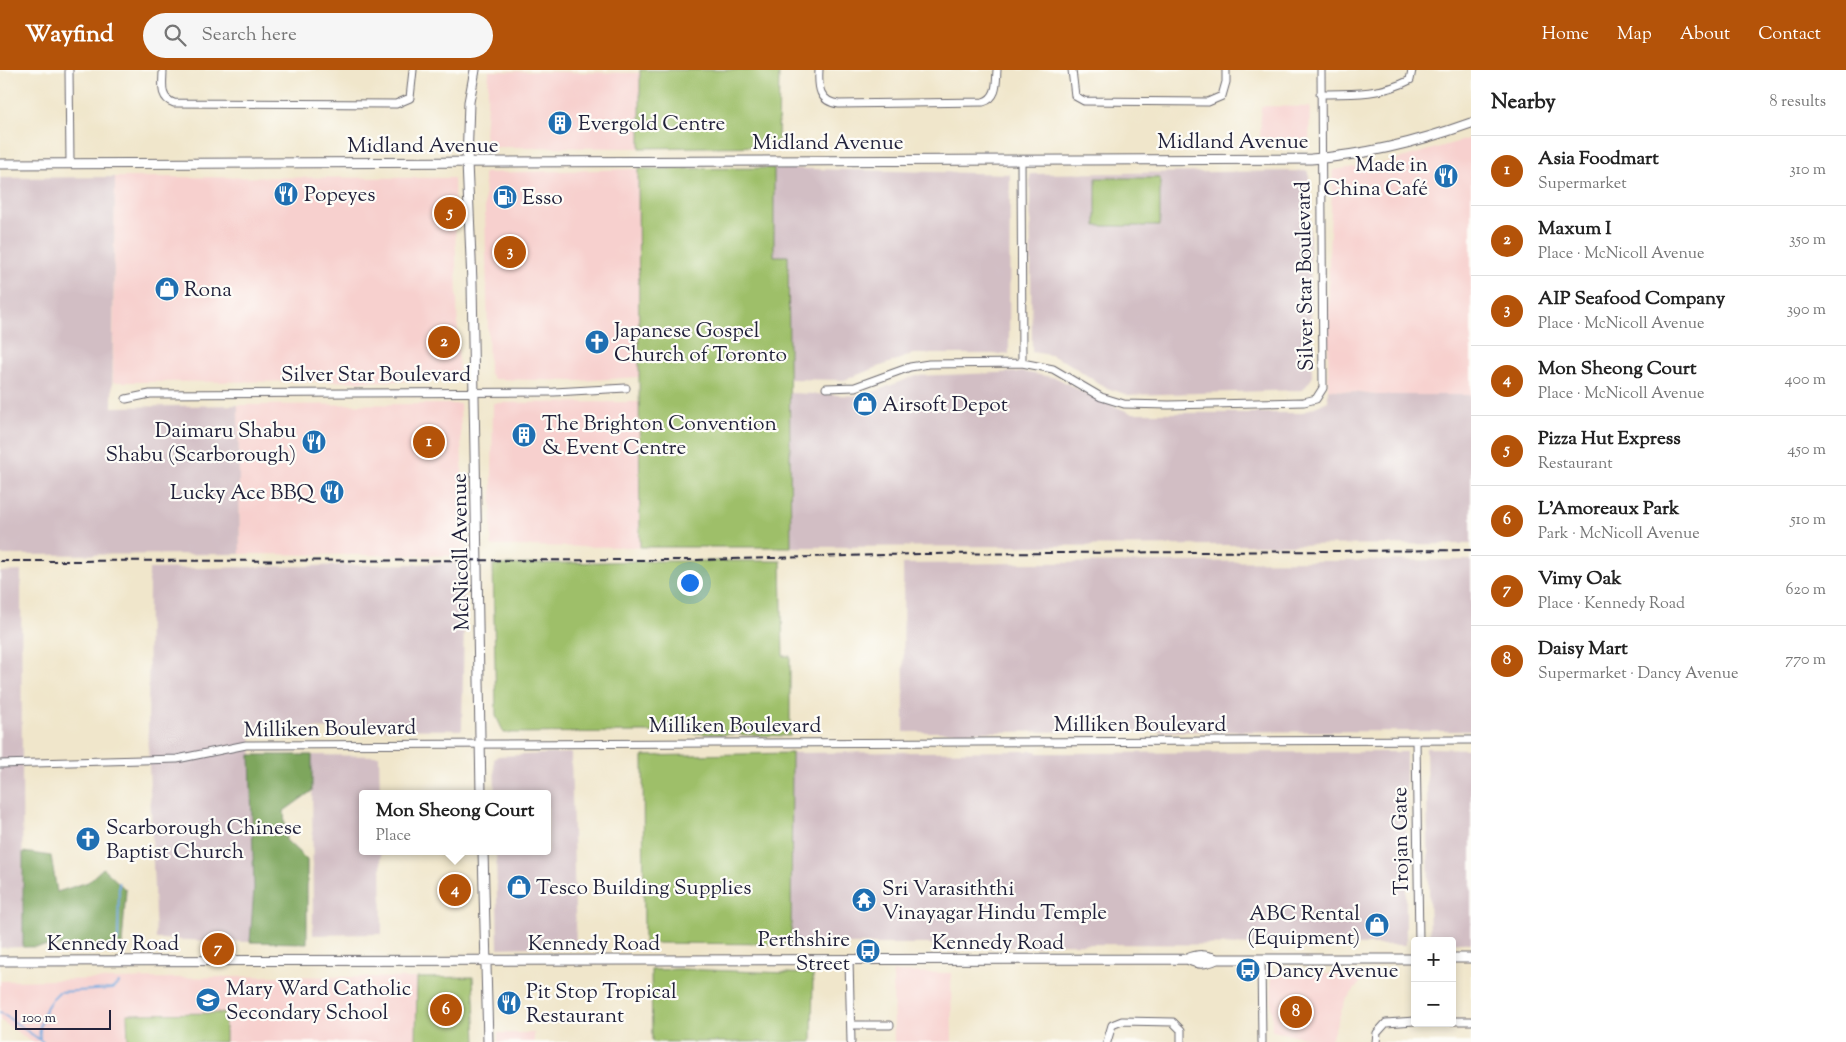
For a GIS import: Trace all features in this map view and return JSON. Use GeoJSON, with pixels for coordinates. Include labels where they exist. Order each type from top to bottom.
{"type":"FeatureCollection","features":[{"type":"Feature","properties":{"kind":"main road","name":"McNicoll Avenue"},"geometry":{"type":"LineString","coordinates":[[475,70],[469,102],[467,162],[474,392],[481,790]]}},
{"type":"Feature","properties":{"kind":"main road","name":"Midland Avenue"},"geometry":{"type":"LineString","coordinates":[[0,164],[1320,158],[1365,154],[1417,142],[1471,123]]}},
{"type":"Feature","properties":{"kind":"main road"},"geometry":{"type":"LineString","coordinates":[[483,855],[488,1042]]}},
{"type":"Feature","properties":{"kind":"main road"},"geometry":{"type":"LineString","coordinates":[[1456,958],[1471,958]]}},
{"type":"Feature","properties":{"kind":"main road","name":"Kennedy Road"},"geometry":{"type":"LineString","coordinates":[[0,961],[486,959],[1187,960],[1197,964],[1206,964],[1217,960],[1411,959]]}},
{"type":"Feature","properties":{"kind":"street"},"geometry":{"type":"LineString","coordinates":[[69,70],[70,163]]}},
{"type":"Feature","properties":{"kind":"street"},"geometry":{"type":"LineString","coordinates":[[163,70],[163,94],[167,100],[174,103],[396,104],[410,98],[413,70]]}},
{"type":"Feature","properties":{"kind":"street"},"geometry":{"type":"LineString","coordinates":[[818,70],[821,95],[827,101],[839,104],[988,101],[994,93],[997,70]]}},
{"type":"Feature","properties":{"kind":"street"},"geometry":{"type":"LineString","coordinates":[[1072,70],[1074,96],[1084,101],[1198,102],[1216,100],[1222,96],[1226,82],[1226,70]]}},
{"type":"Feature","properties":{"kind":"street"},"geometry":{"type":"LineString","coordinates":[[1320,70],[1320,158]]}},
{"type":"Feature","properties":{"kind":"street"},"geometry":{"type":"LineString","coordinates":[[1320,94],[1363,94],[1380,91],[1410,80],[1412,70]]}},
{"type":"Feature","properties":{"kind":"street","name":"Silver Star Boulevard"},"geometry":{"type":"LineString","coordinates":[[826,388],[855,387],[910,367],[930,364],[1022,363],[1053,369],[1101,397],[1124,404],[1304,402],[1316,399],[1323,388],[1320,158]]}},
{"type":"Feature","properties":{"kind":"street"},"geometry":{"type":"LineString","coordinates":[[1021,160],[1022,363]]}},
{"type":"Feature","properties":{"kind":"street","name":"Silver Star Boulevard"},"geometry":{"type":"LineString","coordinates":[[126,399],[150,394],[554,392],[626,388]]}},
{"type":"Feature","properties":{"kind":"street","name":"Milliken Boulevard"},"geometry":{"type":"LineString","coordinates":[[0,764],[177,759],[246,745],[1471,740]]}},
{"type":"Feature","properties":{"kind":"street","name":"Trojan Gate"},"geometry":{"type":"LineString","coordinates":[[1416,741],[1419,937]]}},
{"type":"Feature","properties":{"kind":"street"},"geometry":{"type":"LineString","coordinates":[[1261,959],[1262,1042]]}},
{"type":"Feature","properties":{"kind":"street"},"geometry":{"type":"LineString","coordinates":[[849,960],[851,1042]]}},
{"type":"Feature","properties":{"kind":"street"},"geometry":{"type":"LineString","coordinates":[[1107,1042],[1112,1025],[1115,1022],[1129,1021],[1173,1022],[1180,1030],[1181,1042]]}},
{"type":"Feature","properties":{"kind":"street"},"geometry":{"type":"LineString","coordinates":[[1376,1042],[1377,1034],[1386,1023],[1411,1021]]}},
{"type":"Feature","properties":{"kind":"street"},"geometry":{"type":"LineString","coordinates":[[1456,1021],[1471,1021]]}},
{"type":"Feature","properties":{"kind":"street"},"geometry":{"type":"LineString","coordinates":[[851,1025],[890,1025]]}},
{"type":"Feature","properties":{"kind":"shaded area"},"geometry":{"type":"Polygon","coordinates":[[[489,71],[640,73],[640,148],[490,147],[485,135],[489,71]]]}},
{"type":"Feature","properties":{"kind":"shaded area"},"geometry":{"type":"Polygon","coordinates":[[[1261,106],[1310,107],[1309,147],[1260,147],[1261,106]]]}},
{"type":"Feature","properties":{"kind":"shaded area"},"geometry":{"type":"Polygon","coordinates":[[[1471,138],[1471,395],[1375,395],[1328,389],[1329,253],[1333,170],[1384,163],[1471,138]]]}},
{"type":"Feature","properties":{"kind":"shaded area"},"geometry":{"type":"Polygon","coordinates":[[[774,168],[1010,174],[1009,354],[913,354],[844,380],[789,379],[788,257],[774,257],[774,168]]]}},
{"type":"Feature","properties":{"kind":"shaded area"},"geometry":{"type":"Polygon","coordinates":[[[638,169],[639,377],[578,381],[494,379],[489,372],[484,173],[638,169]]]}},
{"type":"Feature","properties":{"kind":"shaded area"},"geometry":{"type":"Polygon","coordinates":[[[1309,171],[1312,378],[1303,390],[1128,395],[1104,387],[1068,363],[1050,355],[1032,352],[1030,174],[1309,171]]]}},
{"type":"Feature","properties":{"kind":"shaded area"},"geometry":{"type":"Polygon","coordinates":[[[115,177],[454,178],[459,379],[456,381],[113,382],[115,177]]]}},
{"type":"Feature","properties":{"kind":"shaded area"},"geometry":{"type":"Polygon","coordinates":[[[115,177],[112,407],[238,405],[240,554],[0,555],[0,178],[115,177]]]}},
{"type":"Feature","properties":{"kind":"shaded area"},"geometry":{"type":"Polygon","coordinates":[[[1023,372],[1057,378],[1088,395],[1131,413],[1301,413],[1328,401],[1328,389],[1375,395],[1471,395],[1471,544],[791,547],[789,393],[863,396],[915,376],[1023,372]]]}},
{"type":"Feature","properties":{"kind":"shaded area"},"geometry":{"type":"Polygon","coordinates":[[[639,402],[640,547],[491,546],[493,403],[639,402]]]}},
{"type":"Feature","properties":{"kind":"shaded area"},"geometry":{"type":"Polygon","coordinates":[[[460,404],[465,556],[240,554],[238,405],[460,404]]]}},
{"type":"Feature","properties":{"kind":"shaded area"},"geometry":{"type":"Polygon","coordinates":[[[1471,560],[1471,731],[904,732],[903,564],[1471,560]]]}},
{"type":"Feature","properties":{"kind":"shaded area"},"geometry":{"type":"Polygon","coordinates":[[[465,563],[462,730],[251,728],[254,889],[250,942],[156,939],[148,740],[149,569],[465,563]]]}},
{"type":"Feature","properties":{"kind":"shaded area"},"geometry":{"type":"Polygon","coordinates":[[[21,571],[23,947],[0,948],[0,572],[21,571]]]}},
{"type":"Feature","properties":{"kind":"shaded area"},"geometry":{"type":"Polygon","coordinates":[[[1426,748],[1471,749],[1471,943],[1456,942],[1456,937],[1430,937],[1426,748]]]}},
{"type":"Feature","properties":{"kind":"shaded area"},"geometry":{"type":"Polygon","coordinates":[[[1037,751],[1038,753],[1406,752],[1406,945],[1040,944],[1039,947],[986,948],[960,946],[959,944],[791,944],[792,753],[1037,751]]]}},
{"type":"Feature","properties":{"kind":"shaded area"},"geometry":{"type":"Polygon","coordinates":[[[571,753],[576,946],[498,948],[496,855],[551,855],[551,790],[495,790],[494,759],[498,756],[571,753]]]}},
{"type":"Feature","properties":{"kind":"shaded area"},"geometry":{"type":"Polygon","coordinates":[[[312,755],[379,756],[380,790],[359,790],[359,855],[381,855],[382,934],[313,935],[312,755]]]}},
{"type":"Feature","properties":{"kind":"shaded area"},"geometry":{"type":"Polygon","coordinates":[[[893,972],[951,973],[952,1042],[894,1042],[893,972]]]}},
{"type":"Feature","properties":{"kind":"shaded area"},"geometry":{"type":"Polygon","coordinates":[[[1363,972],[1364,978],[1345,1001],[1330,1042],[1272,1031],[1271,977],[1363,972]]]}},
{"type":"Feature","properties":{"kind":"shaded area","name":"Mary Ward Catholic Secondary School"},"geometry":{"type":"Polygon","coordinates":[[[279,976],[417,978],[416,1042],[32,1042],[0,1020],[0,981],[279,976]]]}},
{"type":"Feature","properties":{"kind":"shaded area"},"geometry":{"type":"Polygon","coordinates":[[[498,1033],[534,1033],[534,1042],[498,1042],[498,1033]]]}},
{"type":"Feature","properties":{"kind":"green space"},"geometry":{"type":"Polygon","coordinates":[[[640,70],[779,70],[778,146],[640,148],[640,70]]]}},
{"type":"Feature","properties":{"kind":"green space"},"geometry":{"type":"Polygon","coordinates":[[[774,168],[774,256],[788,256],[791,547],[640,547],[638,169],[774,168]]]}},
{"type":"Feature","properties":{"kind":"green space"},"geometry":{"type":"Polygon","coordinates":[[[1096,178],[1160,178],[1160,226],[1096,226],[1096,178]]]}},
{"type":"Feature","properties":{"kind":"green space"},"geometry":{"type":"Polygon","coordinates":[[[642,561],[781,561],[783,656],[790,656],[790,736],[643,732],[504,733],[496,716],[493,565],[642,561]]]}},
{"type":"Feature","properties":{"kind":"green space"},"geometry":{"type":"Polygon","coordinates":[[[792,753],[791,944],[644,943],[643,756],[792,753]]]}},
{"type":"Feature","properties":{"kind":"green space"},"geometry":{"type":"Polygon","coordinates":[[[250,755],[312,755],[312,791],[284,811],[286,840],[307,860],[307,943],[250,942],[254,889],[250,755]]]}},
{"type":"Feature","properties":{"kind":"green space"},"geometry":{"type":"Polygon","coordinates":[[[23,852],[51,856],[57,892],[88,882],[103,868],[126,890],[122,945],[23,947],[23,852]]]}},
{"type":"Feature","properties":{"kind":"green space"},"geometry":{"type":"Polygon","coordinates":[[[679,969],[813,974],[812,1042],[652,1042],[651,970],[679,969]]]}},
{"type":"Feature","properties":{"kind":"green space"},"geometry":{"type":"Polygon","coordinates":[[[473,977],[476,1042],[416,1042],[417,978],[473,977]]]}},
{"type":"Feature","properties":{"kind":"green space"},"geometry":{"type":"Polygon","coordinates":[[[225,1013],[225,1042],[128,1042],[127,1014],[225,1013]]]}},
{"type":"Feature","properties":{"kind":"waterway"},"geometry":{"type":"LineString","coordinates":[[118,941],[119,883]]}},
{"type":"Feature","properties":{"kind":"waterway"},"geometry":{"type":"LineString","coordinates":[[40,1040],[41,1020],[46,1008],[59,992],[112,989],[119,983]]}},
{"type":"Feature","properties":{"kind":"waterway"},"geometry":{"type":"LineString","coordinates":[[0,1012],[43,1042]]}},
{"type":"Feature","properties":{"kind":"railway"},"geometry":{"type":"LineString","coordinates":[[0,561],[698,560],[920,554],[1471,550]]}},
{"type":"Feature","properties":{"kind":"place","name":"Evergold Centre"},"geometry":{"type":"Point","coordinates":[560,123]}},
{"type":"Feature","properties":{"kind":"place","name":"Made in China Café"},"geometry":{"type":"Point","coordinates":[1446,176]}},
{"type":"Feature","properties":{"kind":"place","name":"Popeyes"},"geometry":{"type":"Point","coordinates":[286,194]}},
{"type":"Feature","properties":{"kind":"place","name":"Esso"},"geometry":{"type":"Point","coordinates":[505,197]}},
{"type":"Feature","properties":{"kind":"place","name":"Pizza Hut Express"},"geometry":{"type":"Point","coordinates":[450,213]}},
{"type":"Feature","properties":{"kind":"place","name":"AIP Seafood Company"},"geometry":{"type":"Point","coordinates":[510,252]}},
{"type":"Feature","properties":{"kind":"place","name":"Rona"},"geometry":{"type":"Point","coordinates":[167,289]}},
{"type":"Feature","properties":{"kind":"place","name":"Maxum I"},"geometry":{"type":"Point","coordinates":[444,342]}},
{"type":"Feature","properties":{"kind":"place","name":"Japanese Gospel Church of Toronto"},"geometry":{"type":"Point","coordinates":[597,342]}},
{"type":"Feature","properties":{"kind":"place","name":"Airsoft Depot"},"geometry":{"type":"Point","coordinates":[865,404]}},
{"type":"Feature","properties":{"kind":"place","name":"The Brighton Convention & Event Centre"},"geometry":{"type":"Point","coordinates":[524,435]}},
{"type":"Feature","properties":{"kind":"place","name":"Daimaru Shabu Shabu (Scarborough)"},"geometry":{"type":"Point","coordinates":[314,442]}},
{"type":"Feature","properties":{"kind":"place","name":"Asia Foodmart"},"geometry":{"type":"Point","coordinates":[429,442]}},
{"type":"Feature","properties":{"kind":"place","name":"Lucky Ace BBQ"},"geometry":{"type":"Point","coordinates":[332,492]}},
{"type":"Feature","properties":{"kind":"place","name":"Scarborough Chinese Baptist Church"},"geometry":{"type":"Point","coordinates":[88,839]}},
{"type":"Feature","properties":{"kind":"place","name":"Tesco Building Supplies"},"geometry":{"type":"Point","coordinates":[519,887]}},
{"type":"Feature","properties":{"kind":"place","name":"Mon Sheong Court"},"geometry":{"type":"Point","coordinates":[455,890]}},
{"type":"Feature","properties":{"kind":"place","name":"Sri Varasiththi Vinayagar Hindu Temple"},"geometry":{"type":"Point","coordinates":[864,900]}},
{"type":"Feature","properties":{"kind":"place","name":"ABC Rental (Equipment)"},"geometry":{"type":"Point","coordinates":[1377,925]}},
{"type":"Feature","properties":{"kind":"place","name":"Vimy Oak"},"geometry":{"type":"Point","coordinates":[218,949]}},
{"type":"Feature","properties":{"kind":"place","name":"Perthshire Street"},"geometry":{"type":"Point","coordinates":[868,951]}},
{"type":"Feature","properties":{"kind":"place","name":"Dancy Avenue"},"geometry":{"type":"Point","coordinates":[1248,970]}},
{"type":"Feature","properties":{"kind":"place","name":"Mary Ward Catholic Secondary School"},"geometry":{"type":"Point","coordinates":[208,1000]}},
{"type":"Feature","properties":{"kind":"place","name":"Pit Stop Tropical Restaurant"},"geometry":{"type":"Point","coordinates":[509,1003]}},
{"type":"Feature","properties":{"kind":"place","name":"L'Amoreaux Park"},"geometry":{"type":"Point","coordinates":[446,1010]}},
{"type":"Feature","properties":{"kind":"place","name":"Daisy Mart"},"geometry":{"type":"Point","coordinates":[1296,1012]}}]}
